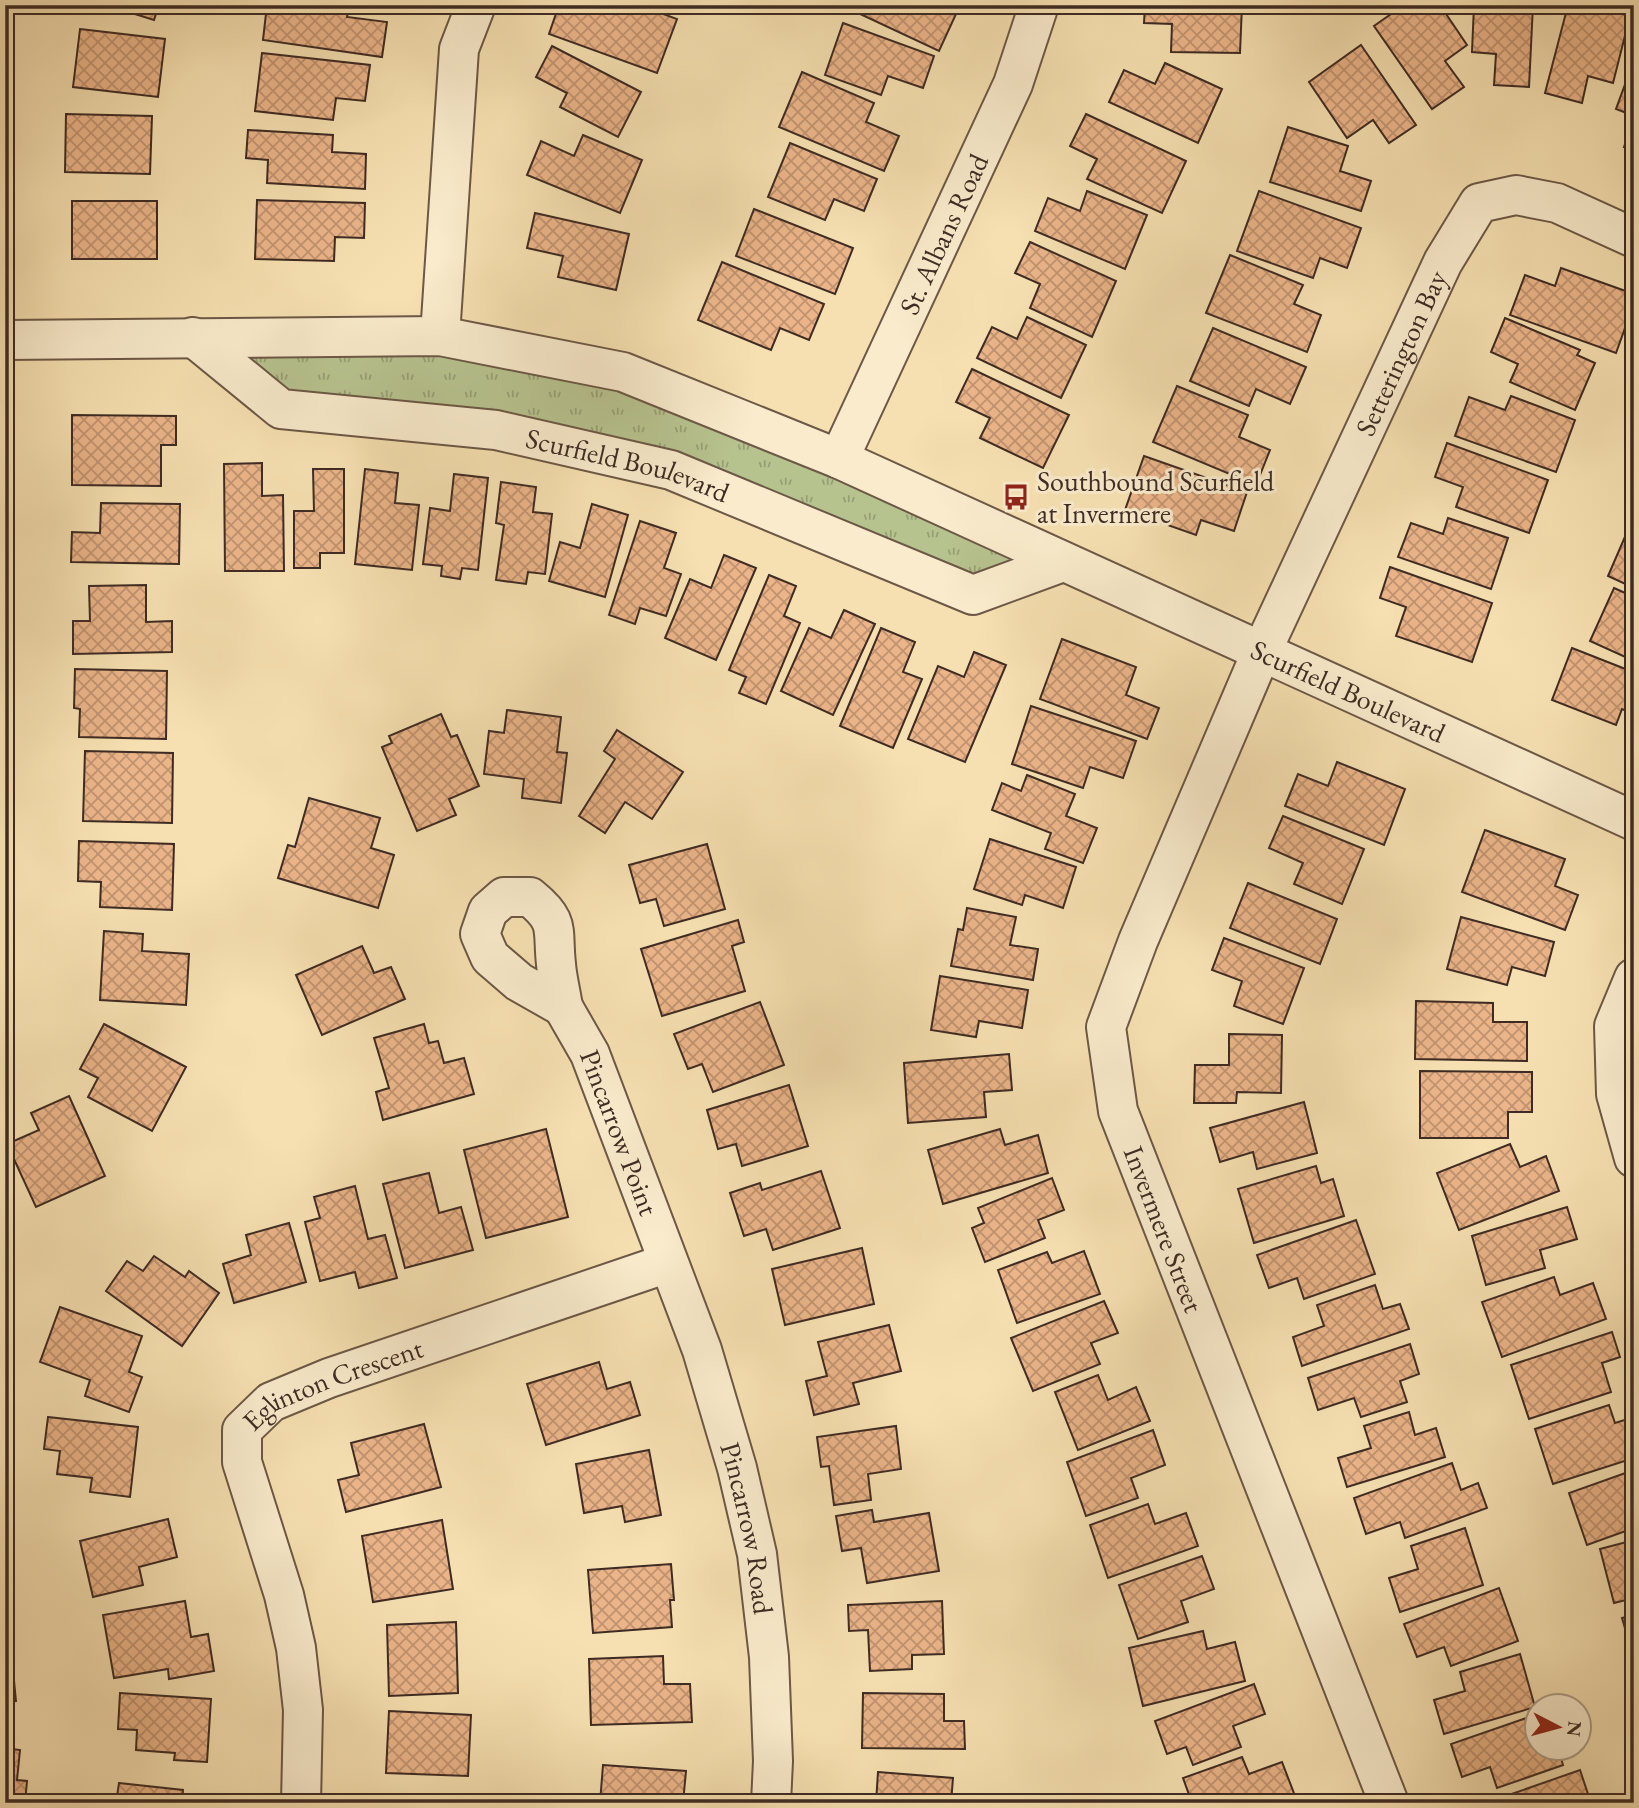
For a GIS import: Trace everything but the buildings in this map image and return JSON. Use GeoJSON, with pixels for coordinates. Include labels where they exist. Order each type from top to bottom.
{"type":"FeatureCollection","features":[{"type":"Feature","properties":{"kind":"street"},"geometry":{"type":"LineString","coordinates":[[440,336],[459,49],[476,5]]}},
{"type":"Feature","properties":{"kind":"street","name":"St. Albans Road"},"geometry":{"type":"LineString","coordinates":[[839,458],[1013,84],[1039,5]]}},
{"type":"Feature","properties":{"kind":"street","name":"Setterington Bay"},"geometry":{"type":"LineString","coordinates":[[1261,653],[1443,262],[1479,203],[1516,195],[1557,203],[1634,238]]}},
{"type":"Feature","properties":{"kind":"street","name":"Scurfield Boulevard"},"geometry":{"type":"LineString","coordinates":[[5,340],[440,336],[623,372],[839,458],[1261,653],[1634,821]]}},
{"type":"Feature","properties":{"kind":"street","name":"Scurfield Boulevard"},"geometry":{"type":"LineString","coordinates":[[193,337],[281,410],[496,430],[671,470],[973,594],[1063,562]]}},
{"type":"Feature","properties":{"kind":"street","name":"Invermere Street"},"geometry":{"type":"LineString","coordinates":[[1261,653],[1138,941],[1106,1027],[1118,1111],[1389,1803]]}},
{"type":"Feature","properties":{"kind":"street"},"geometry":{"type":"LineString","coordinates":[[1634,978],[1614,1026],[1616,1094],[1634,1158]]}},
{"type":"Feature","properties":{"kind":"street","name":"Pincarrow Point"},"geometry":{"type":"LineString","coordinates":[[563,1007],[590,1054],[668,1263]]}},
{"type":"Feature","properties":{"kind":"street","name":"Eglinton Crescent"},"geometry":{"type":"LineString","coordinates":[[301,1803],[303,1710],[296,1648],[284,1595],[242,1462],[242,1430],[271,1402],[329,1378],[668,1263]]}},
{"type":"Feature","properties":{"kind":"street","name":"Pincarrow Road"},"geometry":{"type":"LineString","coordinates":[[668,1263],[702,1350],[737,1468],[757,1555],[769,1657],[773,1761],[771,1803]]}},
{"type":"Feature","properties":{"kind":"green space"},"geometry":{"type":"Polygon","coordinates":[[[440,336],[623,372],[1063,562],[973,595],[671,470],[281,409],[193,337],[440,336]]]}},
{"type":"Feature","properties":{"kind":"place","name":"Southbound Scurfield at Invermere"},"geometry":{"type":"Point","coordinates":[1016,497]}}]}
